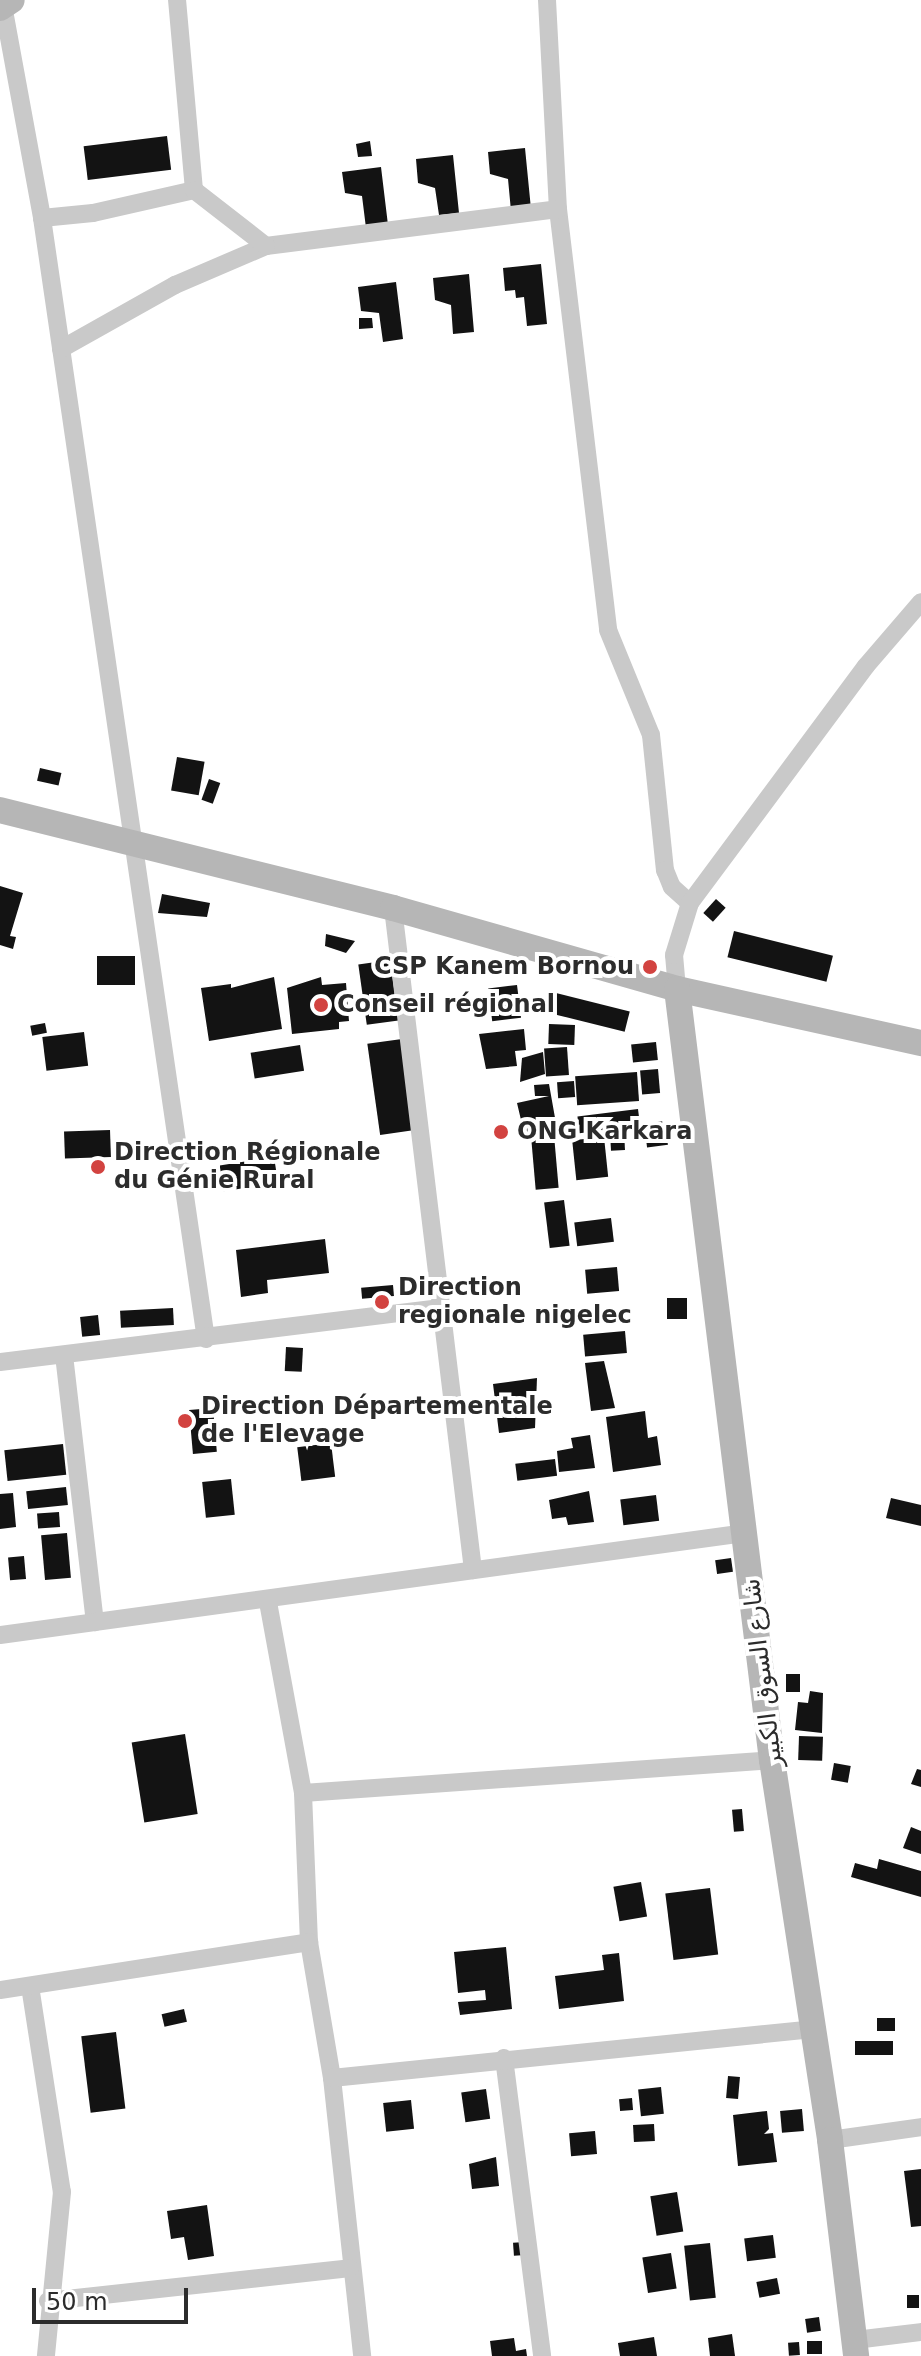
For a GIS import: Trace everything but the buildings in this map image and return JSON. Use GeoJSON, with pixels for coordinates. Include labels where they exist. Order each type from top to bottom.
{"type":"FeatureCollection","features":[{"type":"Feature","properties":{"kind":"street"},"geometry":{"type":"LineString","coordinates":[[177,0],[194,190],[266,246]]}},
{"type":"Feature","properties":{"kind":"street"},"geometry":{"type":"LineString","coordinates":[[547,0],[558,209],[608,630],[651,735],[665,870],[672,887],[690,903]]}},
{"type":"Feature","properties":{"kind":"street"},"geometry":{"type":"LineString","coordinates":[[5,4],[42,218],[129,840],[206,1339]]}},
{"type":"Feature","properties":{"kind":"street"},"geometry":{"type":"LineString","coordinates":[[42,218],[93,213],[194,190]]}},
{"type":"Feature","properties":{"kind":"street"},"geometry":{"type":"LineString","coordinates":[[61,349],[175,285],[266,246],[558,209]]}},
{"type":"Feature","properties":{"kind":"street"},"geometry":{"type":"LineString","coordinates":[[677,989],[674,955],[690,903],[866,666],[921,602]]}},
{"type":"Feature","properties":{"kind":"street"},"geometry":{"type":"LineString","coordinates":[[0,810],[393,908],[677,989],[921,1043]]}},
{"type":"Feature","properties":{"kind":"street"},"geometry":{"type":"LineString","coordinates":[[393,908],[473,1570]]}},
{"type":"Feature","properties":{"kind":"street","name":"شارع السوق الكبير"},"geometry":{"type":"LineString","coordinates":[[677,989],[772,1760],[830,2140],[855,2348]]}},
{"type":"Feature","properties":{"kind":"street"},"geometry":{"type":"LineString","coordinates":[[0,1362],[439,1308]]}},
{"type":"Feature","properties":{"kind":"street"},"geometry":{"type":"LineString","coordinates":[[64,1355],[95,1622]]}},
{"type":"Feature","properties":{"kind":"street"},"geometry":{"type":"LineString","coordinates":[[0,1635],[268,1602],[746,1533]]}},
{"type":"Feature","properties":{"kind":"street"},"geometry":{"type":"LineString","coordinates":[[268,1602],[303,1793],[309,1942],[332,2078],[350,2268],[362,2356]]}},
{"type":"Feature","properties":{"kind":"street"},"geometry":{"type":"LineString","coordinates":[[303,1793],[772,1760]]}},
{"type":"Feature","properties":{"kind":"street"},"geometry":{"type":"LineString","coordinates":[[0,1990],[309,1942]]}},
{"type":"Feature","properties":{"kind":"street"},"geometry":{"type":"LineString","coordinates":[[30,1986],[62,2192],[48,2301],[46,2356]]}},
{"type":"Feature","properties":{"kind":"street"},"geometry":{"type":"LineString","coordinates":[[332,2078],[811,2029]]}},
{"type":"Feature","properties":{"kind":"street"},"geometry":{"type":"LineString","coordinates":[[504,2058],[542,2356]]}},
{"type":"Feature","properties":{"kind":"street"},"geometry":{"type":"LineString","coordinates":[[830,2140],[921,2127]]}},
{"type":"Feature","properties":{"kind":"street"},"geometry":{"type":"LineString","coordinates":[[48,2301],[350,2268]]}},
{"type":"Feature","properties":{"kind":"street"},"geometry":{"type":"LineString","coordinates":[[855,2348],[921,2332]]}},
{"type":"Feature","properties":{"kind":"place","name":"CSP Kanem Bornou"},"geometry":{"type":"Point","coordinates":[650,967]}},
{"type":"Feature","properties":{"kind":"place","name":"Conseil régional"},"geometry":{"type":"Point","coordinates":[321,1005]}},
{"type":"Feature","properties":{"kind":"place","name":"ONG Karkara"},"geometry":{"type":"Point","coordinates":[501,1132]}},
{"type":"Feature","properties":{"kind":"place","name":"Direction Régionale du Génie Rural"},"geometry":{"type":"Point","coordinates":[98,1167]}},
{"type":"Feature","properties":{"kind":"place","name":"Direction regionale nigelec"},"geometry":{"type":"Point","coordinates":[382,1302]}},
{"type":"Feature","properties":{"kind":"place","name":"Direction Départementale de l'Elevage"},"geometry":{"type":"Point","coordinates":[185,1421]}}]}
